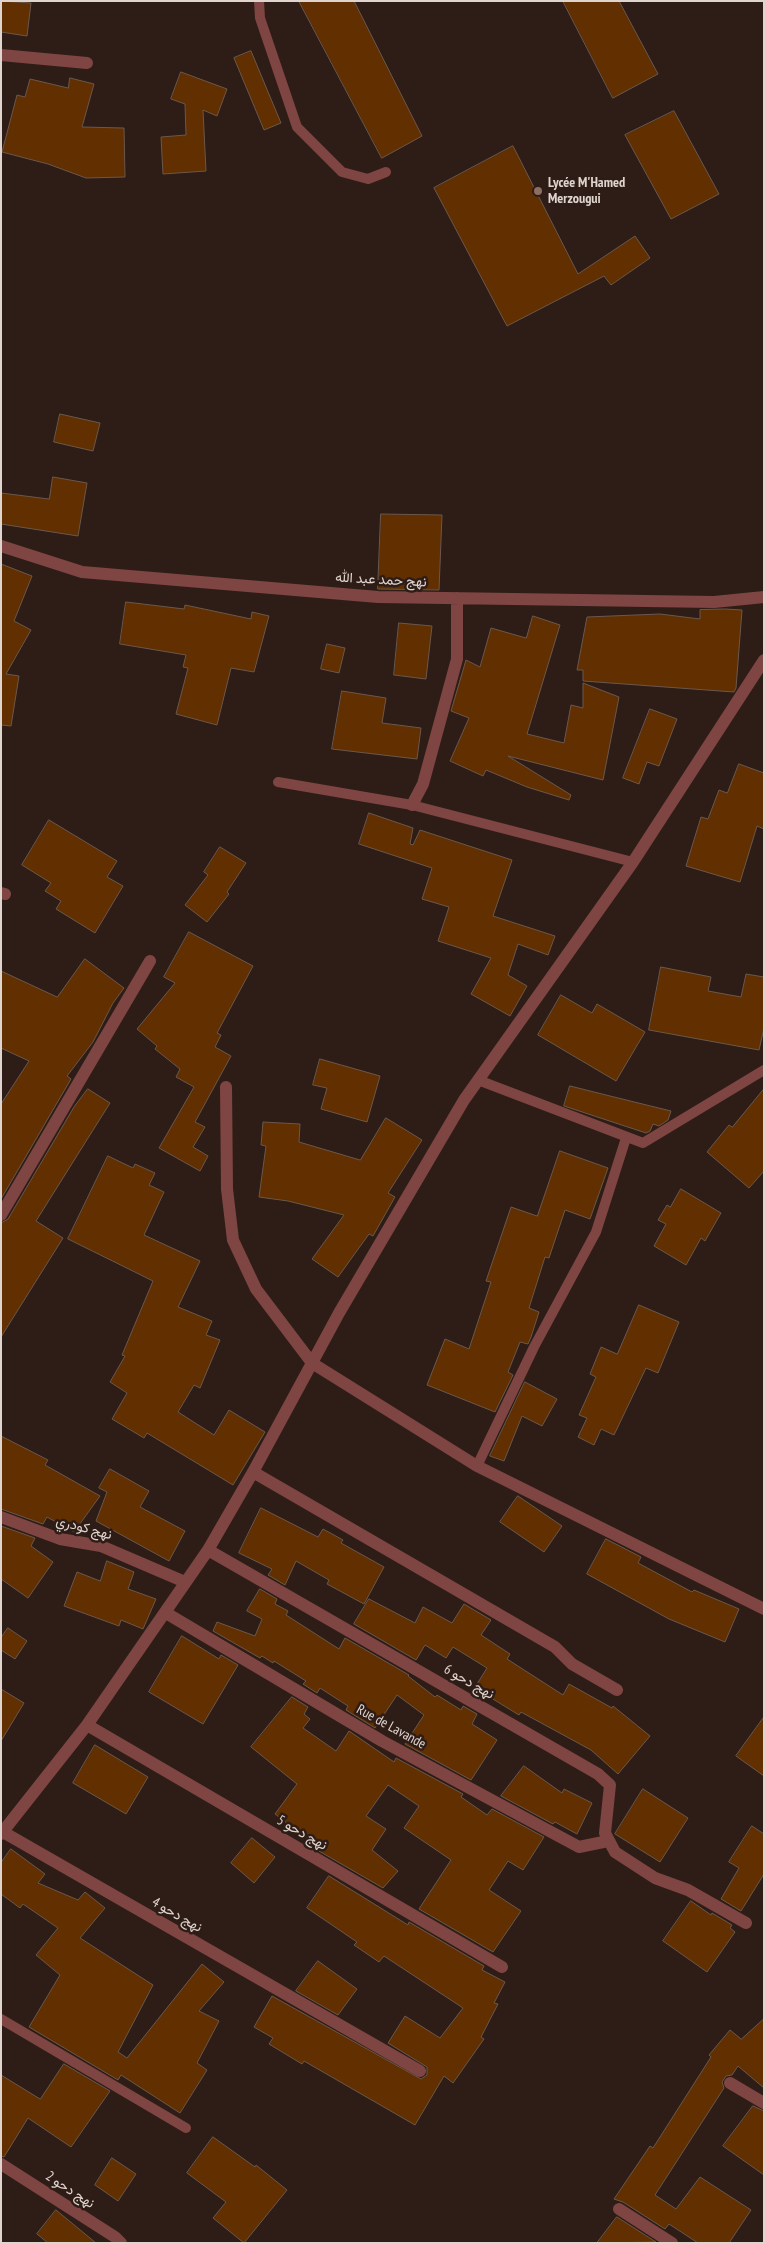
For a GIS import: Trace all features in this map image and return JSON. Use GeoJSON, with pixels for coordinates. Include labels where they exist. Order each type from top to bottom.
{"type":"FeatureCollection","features":[{"type":"Feature","properties":{"kind":"street"},"geometry":{"type":"LineString","coordinates":[[1,55],[87,63]]}},
{"type":"Feature","properties":{"kind":"street","name":"نهج حمد عبد الله"},"geometry":{"type":"LineString","coordinates":[[1,546],[82,572],[378,597],[714,602],[764,597]]}},
{"type":"Feature","properties":{"kind":"street"},"geometry":{"type":"LineString","coordinates":[[412,805],[423,784],[457,659],[457,598]]}},
{"type":"Feature","properties":{"kind":"street"},"geometry":{"type":"LineString","coordinates":[[2,1833],[86,1726],[208,1550],[312,1363],[424,1168],[478,1080],[634,862],[764,660]]}},
{"type":"Feature","properties":{"kind":"street"},"geometry":{"type":"LineString","coordinates":[[1,1215],[150,961]]}},
{"type":"Feature","properties":{"kind":"street"},"geometry":{"type":"LineString","coordinates":[[226,1087],[227,1189],[233,1240],[256,1288],[312,1363],[477,1466],[764,1609]]}},
{"type":"Feature","properties":{"kind":"street"},"geometry":{"type":"LineString","coordinates":[[253,1472],[555,1647],[572,1664],[617,1690]]}},
{"type":"Feature","properties":{"kind":"street","name":"نهج كودري"},"geometry":{"type":"LineString","coordinates":[[1,1516],[60,1539],[101,1546],[185,1582]]}},
{"type":"Feature","properties":{"kind":"street","name":"نهج دحو 6"},"geometry":{"type":"LineString","coordinates":[[208,1550],[598,1774],[610,1785],[605,1833],[608,1841]]}},
{"type":"Feature","properties":{"kind":"street","name":"Rue de Lavande"},"geometry":{"type":"LineString","coordinates":[[166,1613],[382,1741],[579,1847],[608,1841]]}},
{"type":"Feature","properties":{"kind":"street","name":"نهج دحو 5"},"geometry":{"type":"LineString","coordinates":[[86,1726],[502,1967]]}},
{"type":"Feature","properties":{"kind":"street","name":"نهج دحو 4"},"geometry":{"type":"LineString","coordinates":[[2,1833],[420,2071]]}},
{"type":"Feature","properties":{"kind":"street"},"geometry":{"type":"LineString","coordinates":[[608,1841],[615,1852],[655,1878],[688,1890],[746,1923]]}},
{"type":"Feature","properties":{"kind":"street"},"geometry":{"type":"LineString","coordinates":[[730,2083],[764,2104]]}},
{"type":"Feature","properties":{"kind":"street","name":"نهج دحو 2"},"geometry":{"type":"LineString","coordinates":[[1,2164],[114,2236],[121,2243]]}},
{"type":"Feature","properties":{"kind":"street"},"geometry":{"type":"LineString","coordinates":[[619,2209],[672,2243]]}},
{"type":"Feature","properties":{"kind":"lane"},"geometry":{"type":"LineString","coordinates":[[259,1],[260,18],[297,127],[342,172],[368,179],[386,172]]}},
{"type":"Feature","properties":{"kind":"lane"},"geometry":{"type":"LineString","coordinates":[[278,782],[412,805],[634,862]]}},
{"type":"Feature","properties":{"kind":"lane"},"geometry":{"type":"LineString","coordinates":[[478,1080],[642,1143],[764,1070]]}},
{"type":"Feature","properties":{"kind":"lane"},"geometry":{"type":"LineString","coordinates":[[477,1466],[534,1347],[596,1232],[626,1138]]}},
{"type":"Feature","properties":{"kind":"lane"},"geometry":{"type":"LineString","coordinates":[[1,2019],[186,2128]]}},
{"type":"Feature","properties":{"kind":"building"},"geometry":{"type":"Polygon","coordinates":[[[1,1],[31,3],[27,36],[1,32],[1,1]]]}},
{"type":"Feature","properties":{"kind":"building"},"geometry":{"type":"Polygon","coordinates":[[[299,1],[354,1],[422,136],[382,158],[299,1]]]}},
{"type":"Feature","properties":{"kind":"building"},"geometry":{"type":"Polygon","coordinates":[[[563,1],[619,1],[658,74],[613,98],[563,1]]]}},
{"type":"Feature","properties":{"kind":"building"},"geometry":{"type":"Polygon","coordinates":[[[251,51],[281,123],[264,130],[234,58],[251,51]]]}},
{"type":"Feature","properties":{"kind":"building"},"geometry":{"type":"Polygon","coordinates":[[[181,72],[227,89],[217,116],[203,110],[206,171],[163,174],[161,137],[186,135],[185,104],[171,99],[181,72]]]}},
{"type":"Feature","properties":{"kind":"building"},"geometry":{"type":"Polygon","coordinates":[[[70,78],[94,84],[82,127],[124,128],[125,177],[86,178],[48,164],[2,152],[17,95],[25,97],[30,79],[68,88],[70,78]]]}},
{"type":"Feature","properties":{"kind":"building"},"geometry":{"type":"Polygon","coordinates":[[[674,111],[719,194],[671,219],[625,135],[674,111]]]}},
{"type":"Feature","properties":{"kind":"building"},"geometry":{"type":"Polygon","coordinates":[[[513,146],[578,274],[635,236],[650,258],[611,285],[604,276],[507,326],[434,188],[513,146]]]}},
{"type":"Feature","properties":{"kind":"building"},"geometry":{"type":"Polygon","coordinates":[[[60,414],[100,423],[93,451],[54,442],[60,414]]]}},
{"type":"Feature","properties":{"kind":"building"},"geometry":{"type":"Polygon","coordinates":[[[53,477],[87,483],[78,536],[1,524],[1,493],[49,499],[53,477]]]}},
{"type":"Feature","properties":{"kind":"building"},"geometry":{"type":"Polygon","coordinates":[[[381,514],[442,515],[439,590],[378,589],[381,514]]]}},
{"type":"Feature","properties":{"kind":"building"},"geometry":{"type":"Polygon","coordinates":[[[1,564],[32,576],[14,621],[31,630],[6,674],[19,676],[11,726],[1,725],[1,564]]]}},
{"type":"Feature","properties":{"kind":"building"},"geometry":{"type":"Polygon","coordinates":[[[126,602],[184,609],[185,605],[251,619],[252,612],[269,616],[254,672],[231,668],[217,725],[176,714],[188,668],[183,667],[186,655],[120,644],[126,602]]]}},
{"type":"Feature","properties":{"kind":"building"},"geometry":{"type":"Polygon","coordinates":[[[700,610],[742,610],[736,688],[734,692],[583,681],[583,670],[577,670],[587,617],[660,614],[700,619],[700,610]]]}},
{"type":"Feature","properties":{"kind":"building"},"geometry":{"type":"Polygon","coordinates":[[[533,616],[560,625],[527,734],[564,743],[571,705],[583,708],[583,683],[619,697],[603,780],[508,756],[571,795],[569,800],[527,787],[486,770],[483,776],[450,761],[469,718],[451,711],[466,660],[480,667],[491,628],[526,638],[533,616]]]}},
{"type":"Feature","properties":{"kind":"building"},"geometry":{"type":"Polygon","coordinates":[[[399,623],[432,626],[426,679],[394,675],[399,623]]]}},
{"type":"Feature","properties":{"kind":"building"},"geometry":{"type":"Polygon","coordinates":[[[327,644],[345,648],[339,673],[321,669],[327,644]]]}},
{"type":"Feature","properties":{"kind":"building"},"geometry":{"type":"Polygon","coordinates":[[[342,691],[386,698],[382,723],[421,728],[417,759],[332,749],[342,691]]]}},
{"type":"Feature","properties":{"kind":"building"},"geometry":{"type":"Polygon","coordinates":[[[650,709],[677,719],[659,766],[647,762],[639,784],[623,778],[650,709]]]}},
{"type":"Feature","properties":{"kind":"building"},"geometry":{"type":"Polygon","coordinates":[[[739,764],[764,773],[764,829],[757,826],[740,882],[686,866],[701,817],[708,819],[719,790],[727,793],[739,764]]]}},
{"type":"Feature","properties":{"kind":"building"},"geometry":{"type":"Polygon","coordinates":[[[369,813],[413,828],[410,844],[413,845],[420,830],[512,860],[493,916],[555,936],[548,955],[518,944],[508,975],[527,986],[510,1016],[471,994],[491,958],[438,941],[449,907],[422,899],[432,868],[359,844],[369,813]]]}},
{"type":"Feature","properties":{"kind":"building"},"geometry":{"type":"Polygon","coordinates":[[[49,820],[117,861],[107,877],[123,886],[95,933],[56,909],[61,901],[45,891],[51,883],[22,865],[49,820]]]}},
{"type":"Feature","properties":{"kind":"building"},"geometry":{"type":"Polygon","coordinates":[[[220,847],[246,863],[227,892],[229,894],[207,922],[185,905],[208,875],[204,872],[220,847]]]}},
{"type":"Feature","properties":{"kind":"building"},"geometry":{"type":"Polygon","coordinates":[[[189,932],[253,966],[217,1033],[221,1035],[215,1047],[231,1056],[195,1122],[205,1127],[193,1147],[208,1156],[200,1171],[159,1148],[194,1087],[176,1077],[180,1069],[155,1049],[157,1046],[137,1029],[175,983],[164,977],[189,932]]]}},
{"type":"Feature","properties":{"kind":"building"},"geometry":{"type":"Polygon","coordinates":[[[85,959],[124,988],[113,1003],[93,1042],[67,1076],[71,1079],[1,1199],[1,1104],[29,1061],[1,1048],[1,971],[57,997],[85,959]]]}},
{"type":"Feature","properties":{"kind":"building"},"geometry":{"type":"Polygon","coordinates":[[[661,967],[711,977],[708,991],[741,997],[746,974],[764,977],[764,1028],[759,1050],[649,1030],[661,967]]]}},
{"type":"Feature","properties":{"kind":"building"},"geometry":{"type":"Polygon","coordinates":[[[561,995],[592,1013],[597,1004],[645,1032],[616,1081],[538,1035],[561,995]]]}},
{"type":"Feature","properties":{"kind":"building"},"geometry":{"type":"Polygon","coordinates":[[[320,1059],[380,1076],[367,1122],[321,1109],[327,1088],[313,1085],[320,1059]]]}},
{"type":"Feature","properties":{"kind":"building"},"geometry":{"type":"Polygon","coordinates":[[[570,1086],[671,1111],[668,1120],[659,1126],[653,1124],[650,1131],[646,1133],[564,1106],[570,1086]]]}},
{"type":"Feature","properties":{"kind":"building"},"geometry":{"type":"Polygon","coordinates":[[[88,1089],[110,1103],[36,1221],[63,1238],[1,1337],[1,1223],[8,1219],[74,1107],[88,1089]]]}},
{"type":"Feature","properties":{"kind":"building"},"geometry":{"type":"Polygon","coordinates":[[[764,1089],[764,1171],[749,1188],[707,1152],[729,1125],[732,1127],[764,1089]]]}},
{"type":"Feature","properties":{"kind":"building"},"geometry":{"type":"Polygon","coordinates":[[[386,1118],[422,1140],[388,1193],[395,1197],[373,1236],[369,1234],[338,1277],[312,1259],[344,1215],[288,1201],[259,1197],[266,1146],[261,1145],[263,1122],[300,1124],[299,1142],[360,1160],[386,1118]]]}},
{"type":"Feature","properties":{"kind":"building"},"geometry":{"type":"Polygon","coordinates":[[[560,1151],[608,1168],[590,1219],[565,1210],[549,1258],[545,1257],[529,1308],[539,1312],[531,1337],[528,1344],[520,1342],[508,1372],[513,1375],[495,1412],[427,1385],[445,1339],[469,1349],[491,1282],[486,1281],[511,1207],[537,1216],[560,1151]]]}},
{"type":"Feature","properties":{"kind":"building"},"geometry":{"type":"Polygon","coordinates":[[[108,1156],[133,1168],[135,1164],[155,1173],[149,1185],[164,1192],[144,1235],[200,1261],[178,1307],[212,1321],[206,1335],[220,1340],[200,1388],[194,1385],[178,1412],[214,1435],[229,1410],[265,1432],[233,1485],[147,1433],[144,1438],[112,1419],[127,1393],[110,1382],[125,1356],[122,1355],[153,1281],[68,1239],[108,1156]]]}},
{"type":"Feature","properties":{"kind":"building"},"geometry":{"type":"Polygon","coordinates":[[[681,1189],[721,1213],[705,1241],[701,1238],[686,1265],[654,1246],[666,1224],[658,1220],[667,1205],[670,1207],[681,1189]]]}},
{"type":"Feature","properties":{"kind":"building"},"geometry":{"type":"Polygon","coordinates":[[[639,1305],[679,1322],[658,1373],[646,1368],[614,1435],[601,1429],[594,1445],[578,1437],[587,1418],[579,1415],[596,1377],[590,1374],[601,1347],[617,1354],[639,1305]]]}},
{"type":"Feature","properties":{"kind":"building"},"geometry":{"type":"Polygon","coordinates":[[[525,1382],[557,1399],[542,1426],[522,1416],[504,1461],[490,1456],[525,1382]]]}},
{"type":"Feature","properties":{"kind":"building"},"geometry":{"type":"Polygon","coordinates":[[[1,1436],[48,1460],[45,1465],[100,1496],[74,1532],[47,1517],[43,1524],[1,1509],[1,1436]]]}},
{"type":"Feature","properties":{"kind":"building"},"geometry":{"type":"Polygon","coordinates":[[[110,1469],[149,1491],[140,1507],[185,1531],[169,1561],[96,1521],[107,1492],[99,1488],[110,1469]]]}},
{"type":"Feature","properties":{"kind":"building"},"geometry":{"type":"Polygon","coordinates":[[[518,1496],[562,1526],[544,1552],[500,1522],[518,1496]]]}},
{"type":"Feature","properties":{"kind":"building"},"geometry":{"type":"Polygon","coordinates":[[[261,1508],[318,1537],[323,1529],[343,1540],[341,1543],[384,1567],[364,1604],[327,1584],[329,1580],[296,1561],[285,1585],[268,1575],[272,1569],[239,1553],[261,1508]]]}},
{"type":"Feature","properties":{"kind":"building"},"geometry":{"type":"Polygon","coordinates":[[[1,1526],[35,1538],[31,1546],[53,1562],[28,1598],[1,1579],[1,1526]]]}},
{"type":"Feature","properties":{"kind":"building"},"geometry":{"type":"Polygon","coordinates":[[[606,1539],[641,1557],[638,1563],[692,1592],[694,1590],[739,1609],[725,1642],[669,1619],[587,1574],[606,1539]]]}},
{"type":"Feature","properties":{"kind":"building"},"geometry":{"type":"Polygon","coordinates":[[[107,1561],[134,1572],[128,1589],[156,1599],[143,1629],[121,1620],[119,1626],[64,1606],[77,1572],[100,1581],[107,1561]]]}},
{"type":"Feature","properties":{"kind":"building"},"geometry":{"type":"Polygon","coordinates":[[[260,1589],[277,1599],[275,1604],[288,1611],[286,1615],[339,1649],[345,1638],[409,1675],[435,1697],[437,1695],[461,1710],[463,1706],[477,1714],[472,1724],[497,1740],[471,1780],[405,1744],[424,1715],[397,1695],[375,1728],[346,1710],[348,1706],[320,1688],[317,1693],[303,1684],[306,1681],[274,1661],[273,1663],[262,1656],[260,1658],[213,1631],[217,1622],[255,1636],[262,1619],[247,1611],[260,1589]]]}},
{"type":"Feature","properties":{"kind":"building"},"geometry":{"type":"Polygon","coordinates":[[[369,1599],[415,1623],[423,1607],[452,1623],[464,1604],[491,1620],[481,1635],[510,1654],[507,1659],[563,1695],[569,1684],[612,1708],[613,1706],[650,1736],[618,1774],[591,1750],[521,1712],[519,1715],[488,1696],[486,1700],[472,1692],[487,1668],[453,1647],[446,1658],[425,1645],[416,1660],[354,1624],[369,1599]]]}},
{"type":"Feature","properties":{"kind":"building"},"geometry":{"type":"Polygon","coordinates":[[[8,1628],[27,1641],[15,1659],[1,1650],[1,1638],[8,1628]]]}},
{"type":"Feature","properties":{"kind":"building"},"geometry":{"type":"Polygon","coordinates":[[[182,1636],[219,1659],[221,1655],[238,1665],[203,1724],[149,1692],[182,1636]]]}},
{"type":"Feature","properties":{"kind":"building"},"geometry":{"type":"Polygon","coordinates":[[[1,1689],[24,1703],[1,1741],[1,1689]]]}},
{"type":"Feature","properties":{"kind":"building"},"geometry":{"type":"Polygon","coordinates":[[[292,1697],[308,1707],[304,1714],[310,1719],[303,1728],[336,1751],[349,1731],[394,1762],[396,1758],[463,1794],[461,1797],[487,1815],[492,1809],[544,1837],[523,1870],[508,1861],[489,1890],[521,1911],[493,1952],[419,1909],[451,1860],[404,1828],[419,1806],[388,1785],[366,1816],[386,1829],[372,1850],[398,1871],[383,1888],[312,1847],[314,1844],[275,1814],[297,1784],[251,1747],[292,1697]]]}},
{"type":"Feature","properties":{"kind":"building"},"geometry":{"type":"Polygon","coordinates":[[[764,1717],[764,1776],[736,1756],[764,1717]]]}},
{"type":"Feature","properties":{"kind":"building"},"geometry":{"type":"Polygon","coordinates":[[[95,1745],[148,1777],[126,1814],[73,1783],[95,1745]]]}},
{"type":"Feature","properties":{"kind":"building"},"geometry":{"type":"Polygon","coordinates":[[[524,1766],[562,1793],[564,1789],[592,1803],[577,1834],[555,1822],[553,1824],[501,1796],[524,1766]]]}},
{"type":"Feature","properties":{"kind":"building"},"geometry":{"type":"Polygon","coordinates":[[[643,1789],[688,1818],[660,1862],[615,1834],[643,1789]]]}},
{"type":"Feature","properties":{"kind":"building"},"geometry":{"type":"Polygon","coordinates":[[[752,1826],[764,1834],[764,1874],[741,1911],[721,1899],[739,1868],[729,1862],[752,1826]]]}},
{"type":"Feature","properties":{"kind":"building"},"geometry":{"type":"Polygon","coordinates":[[[252,1838],[275,1857],[254,1883],[231,1863],[252,1838]]]}},
{"type":"Feature","properties":{"kind":"building"},"geometry":{"type":"Polygon","coordinates":[[[11,1849],[45,1874],[38,1883],[78,1900],[85,1892],[105,1908],[80,1938],[153,1985],[118,2052],[127,2058],[202,1964],[224,1982],[199,2011],[219,2021],[197,2063],[207,2070],[180,2113],[121,2075],[118,2080],[29,2027],[60,1975],[36,1955],[58,1928],[23,1904],[20,1908],[1,1894],[1,1863],[11,1849]]]}},
{"type":"Feature","properties":{"kind":"building"},"geometry":{"type":"Polygon","coordinates":[[[329,1876],[408,1925],[409,1922],[484,1966],[482,1970],[505,1982],[494,2003],[498,2004],[481,2037],[484,2039],[453,2083],[444,2076],[415,2125],[304,2061],[302,2064],[269,2044],[273,2038],[254,2027],[272,1996],[421,2079],[427,2075],[427,2067],[388,2043],[405,2016],[440,2038],[463,2008],[384,1956],[379,1962],[354,1945],[357,1942],[307,1908],[329,1876]]]}},
{"type":"Feature","properties":{"kind":"building"},"geometry":{"type":"Polygon","coordinates":[[[691,1901],[711,1915],[712,1913],[732,1925],[730,1928],[735,1932],[707,1972],[663,1941],[691,1901]]]}},
{"type":"Feature","properties":{"kind":"building"},"geometry":{"type":"Polygon","coordinates":[[[318,1961],[357,1989],[338,2015],[296,1991],[318,1961]]]}},
{"type":"Feature","properties":{"kind":"building"},"geometry":{"type":"Polygon","coordinates":[[[764,2019],[764,2088],[738,2066],[732,2075],[726,2076],[722,2082],[724,2088],[655,2195],[676,2209],[700,2177],[751,2210],[729,2243],[698,2243],[669,2224],[665,2229],[623,2202],[614,2199],[650,2146],[653,2148],[711,2057],[709,2055],[730,2030],[741,2039],[764,2019]]]}},
{"type":"Feature","properties":{"kind":"building"},"geometry":{"type":"Polygon","coordinates":[[[64,2064],[110,2091],[71,2147],[28,2118],[4,2157],[1,2156],[1,2075],[40,2099],[64,2064]]]}},
{"type":"Feature","properties":{"kind":"building"},"geometry":{"type":"Polygon","coordinates":[[[753,2106],[764,2111],[764,2175],[723,2146],[753,2106]]]}},
{"type":"Feature","properties":{"kind":"building"},"geometry":{"type":"Polygon","coordinates":[[[213,2137],[255,2167],[256,2165],[287,2190],[244,2243],[213,2218],[226,2202],[187,2173],[213,2137]]]}},
{"type":"Feature","properties":{"kind":"building"},"geometry":{"type":"Polygon","coordinates":[[[112,2158],[136,2174],[118,2201],[95,2185],[112,2158]]]}},
{"type":"Feature","properties":{"kind":"building"},"geometry":{"type":"Polygon","coordinates":[[[56,2210],[96,2243],[48,2243],[37,2234],[56,2210]]]}},
{"type":"Feature","properties":{"kind":"building"},"geometry":{"type":"Polygon","coordinates":[[[617,2217],[656,2242],[597,2243],[617,2217]]]}},
{"type":"Feature","properties":{"kind":"place","name":"Lycée M'Hamed Merzougui"},"geometry":{"type":"Point","coordinates":[538,191]}}]}
